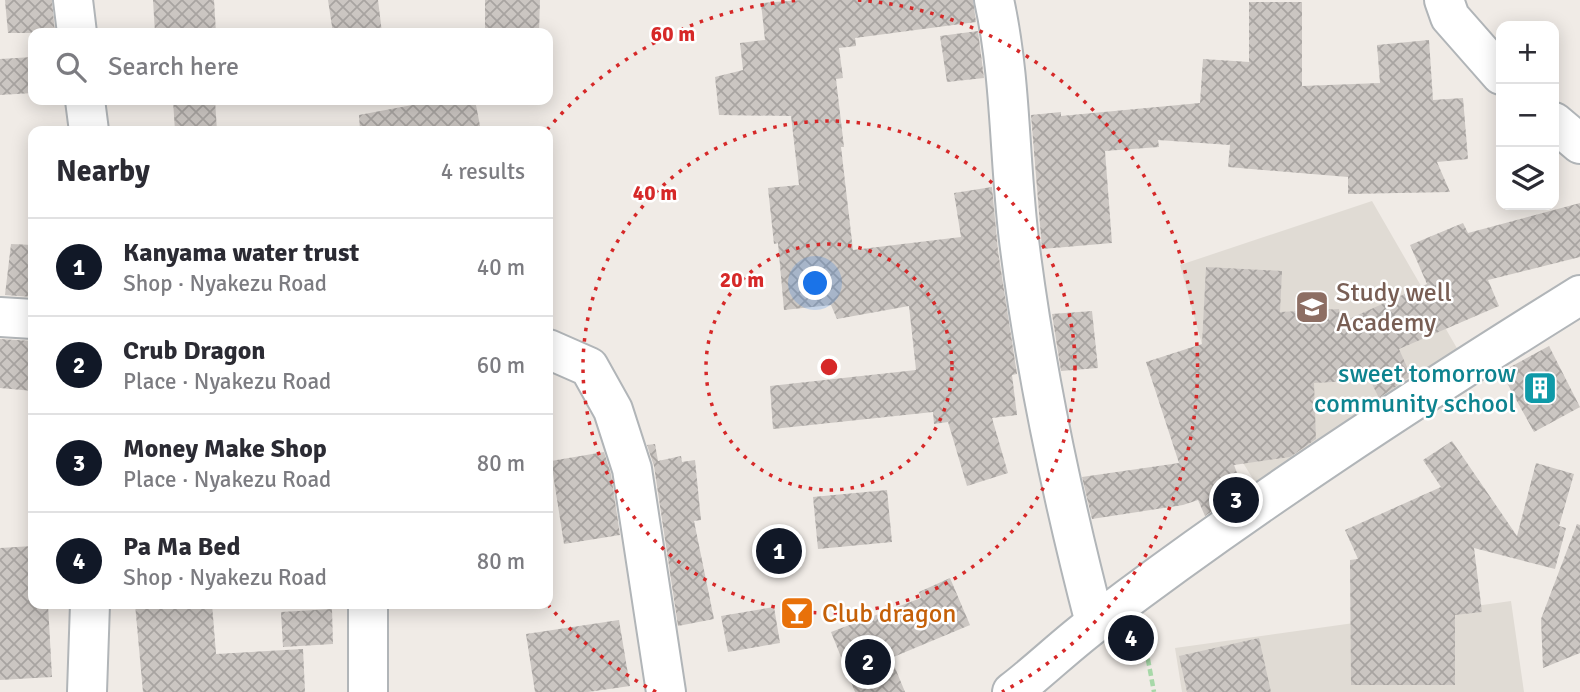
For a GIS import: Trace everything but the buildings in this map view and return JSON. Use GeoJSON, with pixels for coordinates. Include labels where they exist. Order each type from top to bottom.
{"type":"FeatureCollection","features":[{"type":"Feature","properties":{"kind":"street"},"geometry":{"type":"LineString","coordinates":[[73,0],[76,28]]}},
{"type":"Feature","properties":{"kind":"street"},"geometry":{"type":"LineString","coordinates":[[994,0],[1005,50],[1011,162],[1020,249],[1067,518],[1095,623]]}},
{"type":"Feature","properties":{"kind":"street"},"geometry":{"type":"LineString","coordinates":[[1444,0],[1450,17],[1496,69]]}},
{"type":"Feature","properties":{"kind":"street"},"geometry":{"type":"LineString","coordinates":[[86,105],[88,126]]}},
{"type":"Feature","properties":{"kind":"street"},"geometry":{"type":"LineString","coordinates":[[1559,126],[1580,144]]}},
{"type":"Feature","properties":{"kind":"street"},"geometry":{"type":"LineString","coordinates":[[1012,692],[1135,593],[1328,457],[1580,295]]}},
{"type":"Feature","properties":{"kind":"street"},"geometry":{"type":"LineString","coordinates":[[0,317],[28,320]]}},
{"type":"Feature","properties":{"kind":"street"},"geometry":{"type":"LineString","coordinates":[[553,351],[589,367],[613,410],[632,469],[666,692]]}},
{"type":"Feature","properties":{"kind":"street"},"geometry":{"type":"LineString","coordinates":[[87,692],[90,609]]}},
{"type":"Feature","properties":{"kind":"street"},"geometry":{"type":"LineString","coordinates":[[368,609],[368,692]]}},
{"type":"Feature","properties":{"kind":"path"},"geometry":{"type":"LineString","coordinates":[[1135,593],[1154,692]]}},
{"type":"Feature","properties":{"kind":"shaded area","name":"Study well Academy"},"geometry":{"type":"Polygon","coordinates":[[[1372,201],[1458,350],[1260,490],[1228,439],[1180,265],[1372,201]]]}},
{"type":"Feature","properties":{"kind":"shaded area"},"geometry":{"type":"Polygon","coordinates":[[[1511,601],[1524,692],[1182,692],[1175,648],[1511,601]]]}},
{"type":"Feature","properties":{"kind":"place","name":"Study well Academy"},"geometry":{"type":"Point","coordinates":[1312,307]}},
{"type":"Feature","properties":{"kind":"place","name":"sweet tomorrow community school"},"geometry":{"type":"Point","coordinates":[1540,388]}},
{"type":"Feature","properties":{"kind":"place","name":"Money Make Shop"},"geometry":{"type":"Point","coordinates":[1236,500]}},
{"type":"Feature","properties":{"kind":"place","name":"Kanyama water trust"},"geometry":{"type":"Point","coordinates":[779,551]}},
{"type":"Feature","properties":{"kind":"place","name":"Club dragon"},"geometry":{"type":"Point","coordinates":[797,613]}},
{"type":"Feature","properties":{"kind":"place","name":"Pa Ma Bed"},"geometry":{"type":"Point","coordinates":[1131,638]}},
{"type":"Feature","properties":{"kind":"place","name":"Crub Dragon"},"geometry":{"type":"Point","coordinates":[868,662]}}]}
